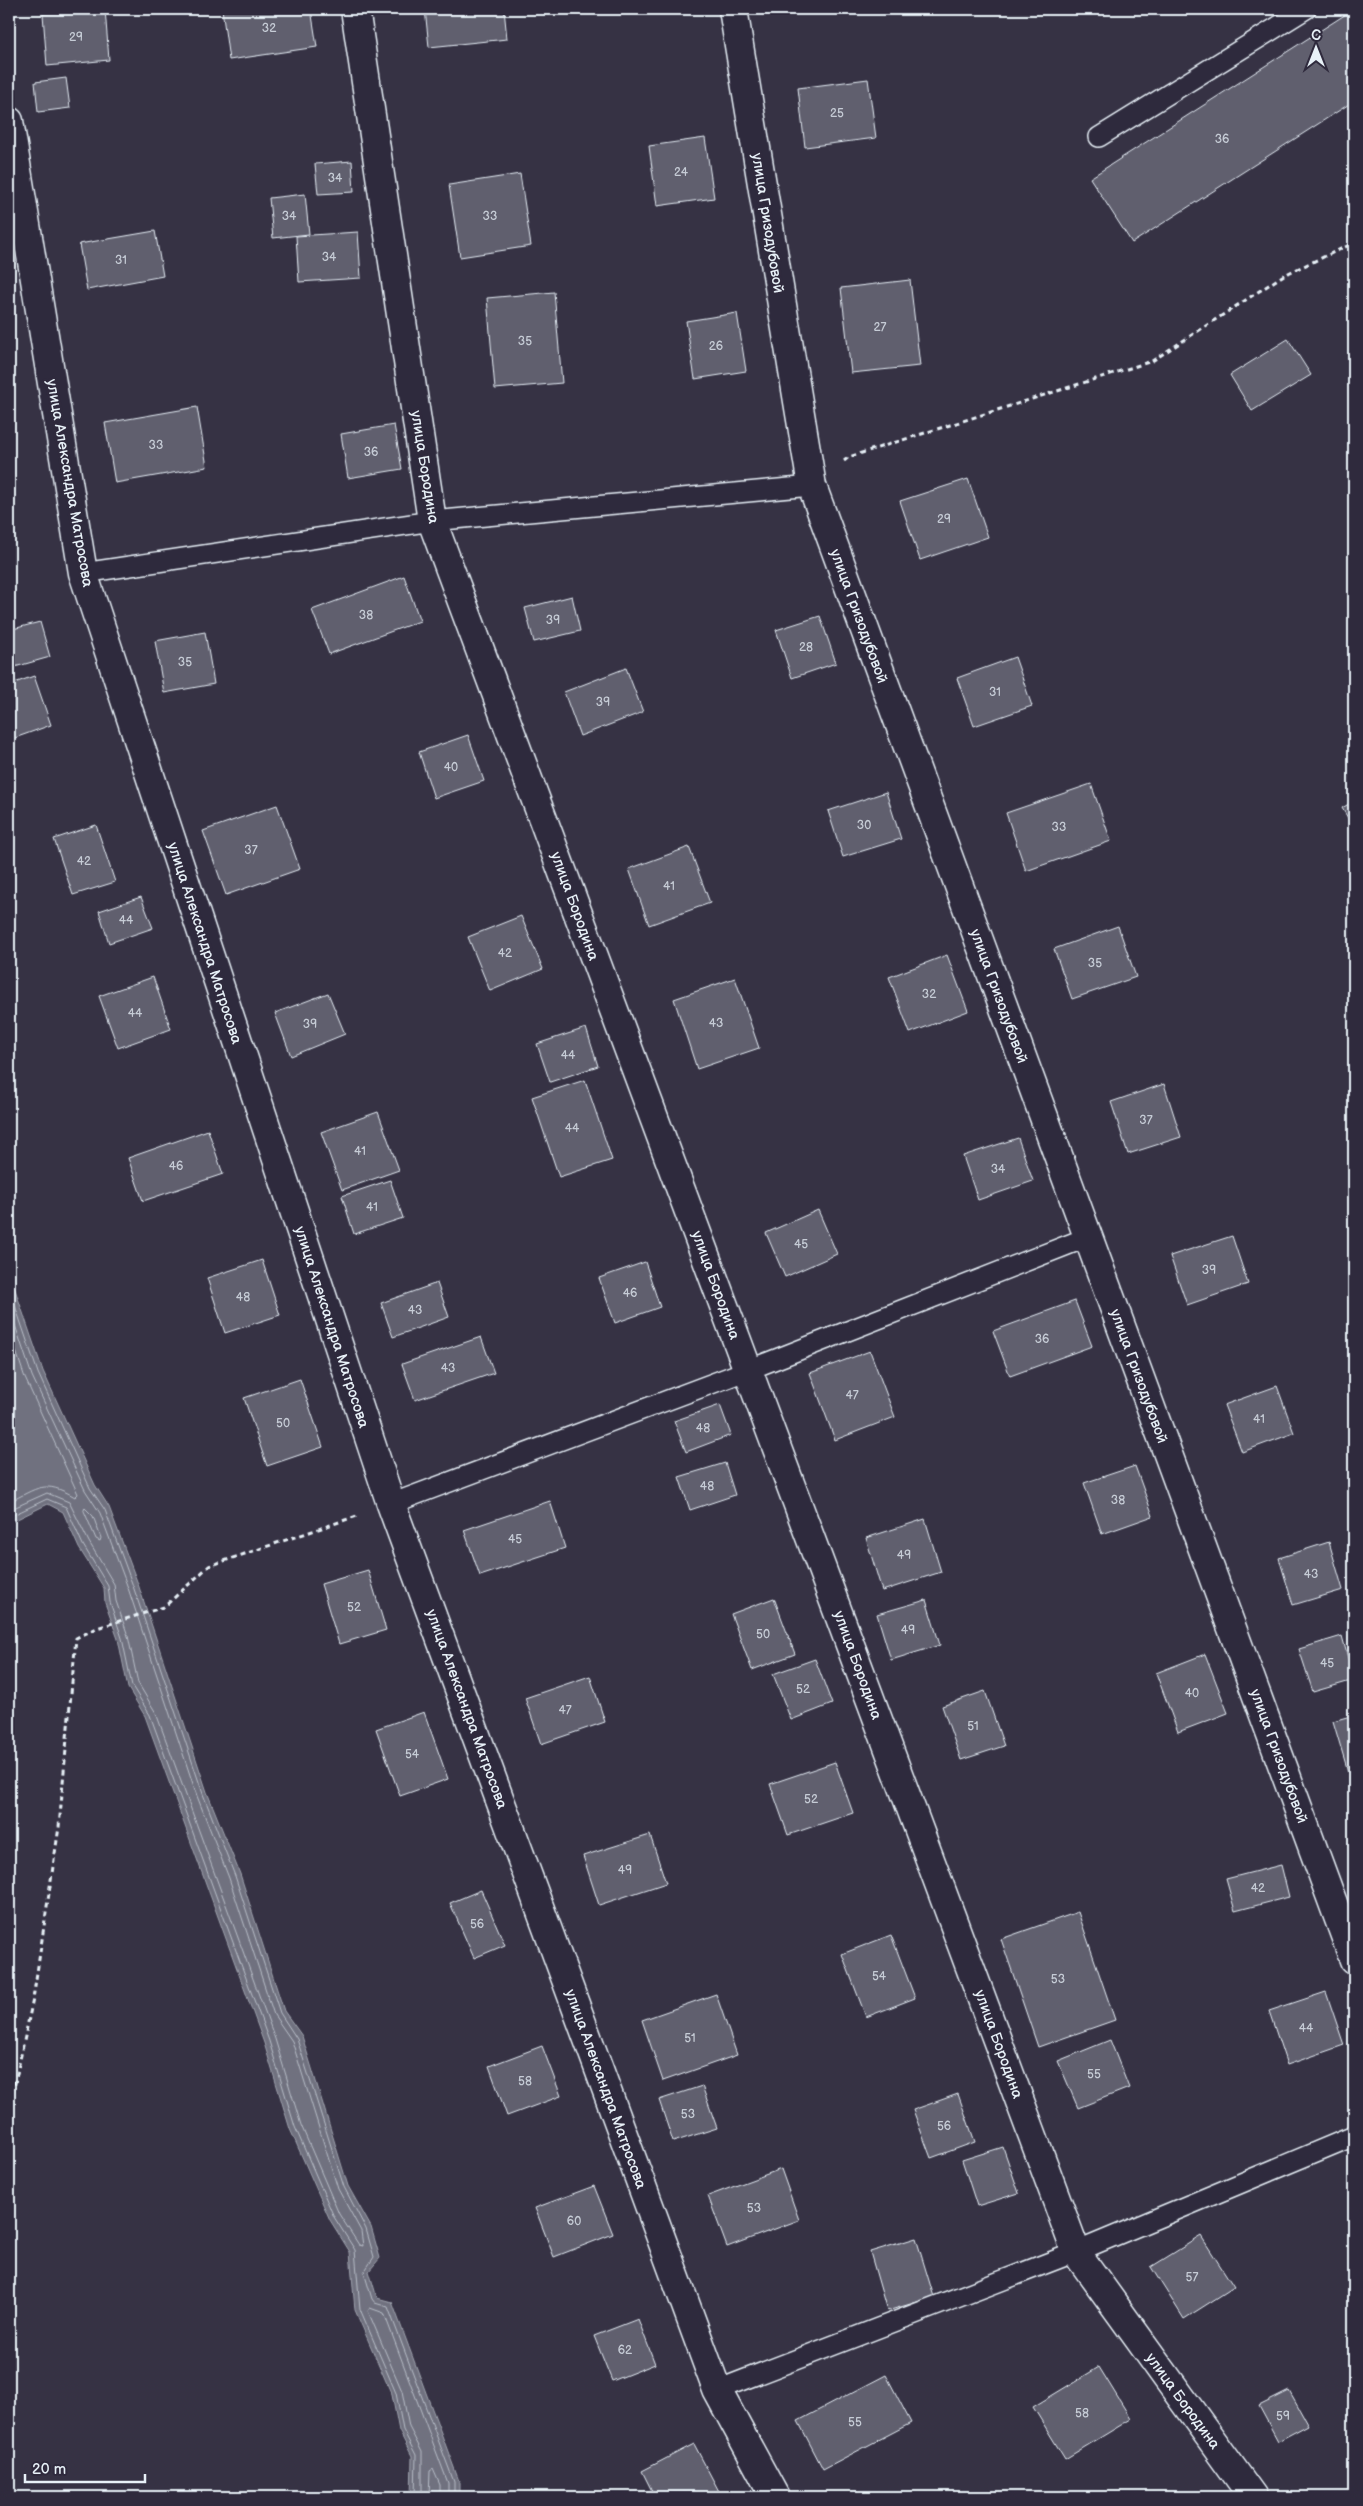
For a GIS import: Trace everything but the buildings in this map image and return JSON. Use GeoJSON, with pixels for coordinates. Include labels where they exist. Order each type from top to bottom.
{"type":"FeatureCollection","features":[{"type":"Feature","properties":{"kind":"street","name":"улица Бородина"},"geometry":{"type":"LineString","coordinates":[[355,9],[432,521],[1076,2252],[1252,2497]]}},
{"type":"Feature","properties":{"kind":"street","name":"улица Гризодубовой"},"geometry":{"type":"LineString","coordinates":[[733,9],[812,486],[1354,1960]]}},
{"type":"Feature","properties":{"kind":"street","name":"улица Александра Матросова"},"geometry":{"type":"LineString","coordinates":[[9,121],[83,573],[391,1504],[717,2390],[776,2497]]}},
{"type":"Feature","properties":{"kind":"lane"},"geometry":{"type":"LineString","coordinates":[[1099,137],[1306,9]]}},
{"type":"Feature","properties":{"kind":"lane"},"geometry":{"type":"LineString","coordinates":[[83,573],[432,521],[812,486]]}},
{"type":"Feature","properties":{"kind":"lane"},"geometry":{"type":"LineString","coordinates":[[391,1504],[748,1370],[1088,1237]]}},
{"type":"Feature","properties":{"kind":"lane"},"geometry":{"type":"LineString","coordinates":[[717,2390],[1076,2252],[1354,2136]]}},
{"type":"Feature","properties":{"kind":"path"},"geometry":{"type":"LineString","coordinates":[[812,486],[849,457],[1152,361],[1284,275],[1354,243]]}},
{"type":"Feature","properties":{"kind":"path"},"geometry":{"type":"LineString","coordinates":[[9,2110],[33,2000],[60,1827],[76,1638],[97,1628],[164,1607],[209,1566],[391,1504]]}},
{"type":"Feature","properties":{"kind":"water"},"geometry":{"type":"Polygon","coordinates":[[[9,1272],[43,1371],[95,1485],[109,1507],[138,1584],[207,1792],[240,1874],[284,2011],[302,2036],[348,2186],[371,2227],[380,2258],[369,2271],[377,2298],[392,2302],[459,2481],[459,2497],[411,2497],[412,2456],[399,2431],[392,2395],[355,2310],[350,2252],[330,2220],[290,2129],[264,2043],[145,1716],[128,1688],[118,1639],[105,1603],[104,1588],[79,1548],[63,1512],[48,1504],[9,1523],[9,1272]]]}}]}
